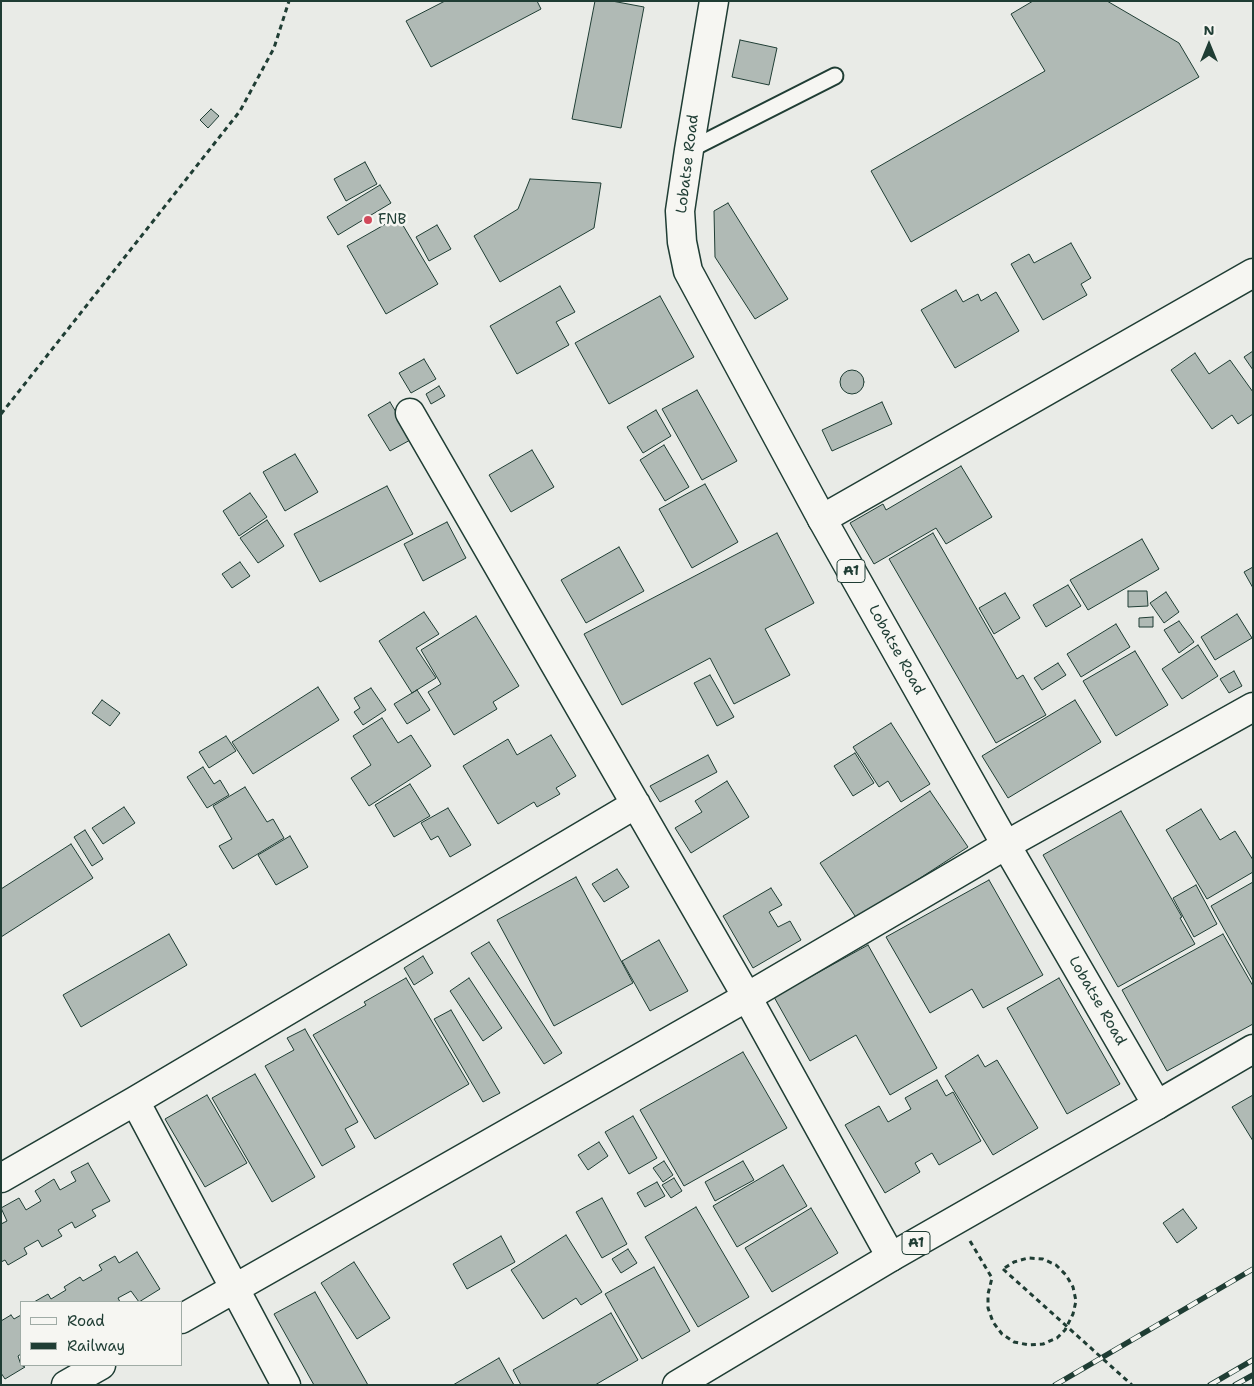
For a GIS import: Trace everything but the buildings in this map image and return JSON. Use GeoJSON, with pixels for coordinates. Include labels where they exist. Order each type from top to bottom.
{"type":"FeatureCollection","features":[{"type":"Feature","properties":{"kind":"main road","name":"Lobatse Road"},"geometry":{"type":"LineString","coordinates":[[714,1],[688,150],[680,211],[682,242],[688,272],[822,519],[1006,845],[1158,1105]]}},
{"type":"Feature","properties":{"kind":"main road"},"geometry":{"type":"LineString","coordinates":[[822,519],[1253,274]]}},
{"type":"Feature","properties":{"kind":"main road"},"geometry":{"type":"LineString","coordinates":[[410,414],[747,997],[892,1257]]}},
{"type":"Feature","properties":{"kind":"main road"},"geometry":{"type":"LineString","coordinates":[[182,1318],[747,997],[1006,845],[1253,707]]}},
{"type":"Feature","properties":{"kind":"main road"},"geometry":{"type":"LineString","coordinates":[[1,1178],[135,1101],[636,804]]}},
{"type":"Feature","properties":{"kind":"main road"},"geometry":{"type":"LineString","coordinates":[[1158,1105],[1253,1049]]}},
{"type":"Feature","properties":{"kind":"main road"},"geometry":{"type":"LineString","coordinates":[[135,1101],[286,1385]]}},
{"type":"Feature","properties":{"kind":"main road","name":"A1"},"geometry":{"type":"LineString","coordinates":[[677,1385],[892,1257],[1158,1105]]}},
{"type":"Feature","properties":{"kind":"main road"},"geometry":{"type":"LineString","coordinates":[[66,1385],[99,1366]]}},
{"type":"Feature","properties":{"kind":"lane"},"geometry":{"type":"LineString","coordinates":[[688,150],[835,76]]}},
{"type":"Feature","properties":{"kind":"path"},"geometry":{"type":"LineString","coordinates":[[1,414],[240,111],[274,48],[289,1]]}},
{"type":"Feature","properties":{"kind":"path"},"geometry":{"type":"LineString","coordinates":[[957,1220],[992,1278],[988,1294],[988,1308],[993,1322],[1002,1334],[1014,1342],[1029,1345],[1043,1344],[1057,1338],[1065,1330],[1072,1314],[1076,1301],[1073,1287],[1066,1275],[1056,1265],[1042,1259],[1028,1258],[1014,1262],[1002,1269],[1132,1385]]}},
{"type":"Feature","properties":{"kind":"railway"},"geometry":{"type":"LineString","coordinates":[[1055,1385],[1253,1269]]}},
{"type":"Feature","properties":{"kind":"railway"},"geometry":{"type":"LineString","coordinates":[[1210,1385],[1253,1360]]}},
{"type":"Feature","properties":{"kind":"railway"},"geometry":{"type":"LineString","coordinates":[[1235,1385],[1253,1375]]}},
{"type":"Feature","properties":{"kind":"place","name":"FNB"},"geometry":{"type":"Point","coordinates":[368,220]}}]}
